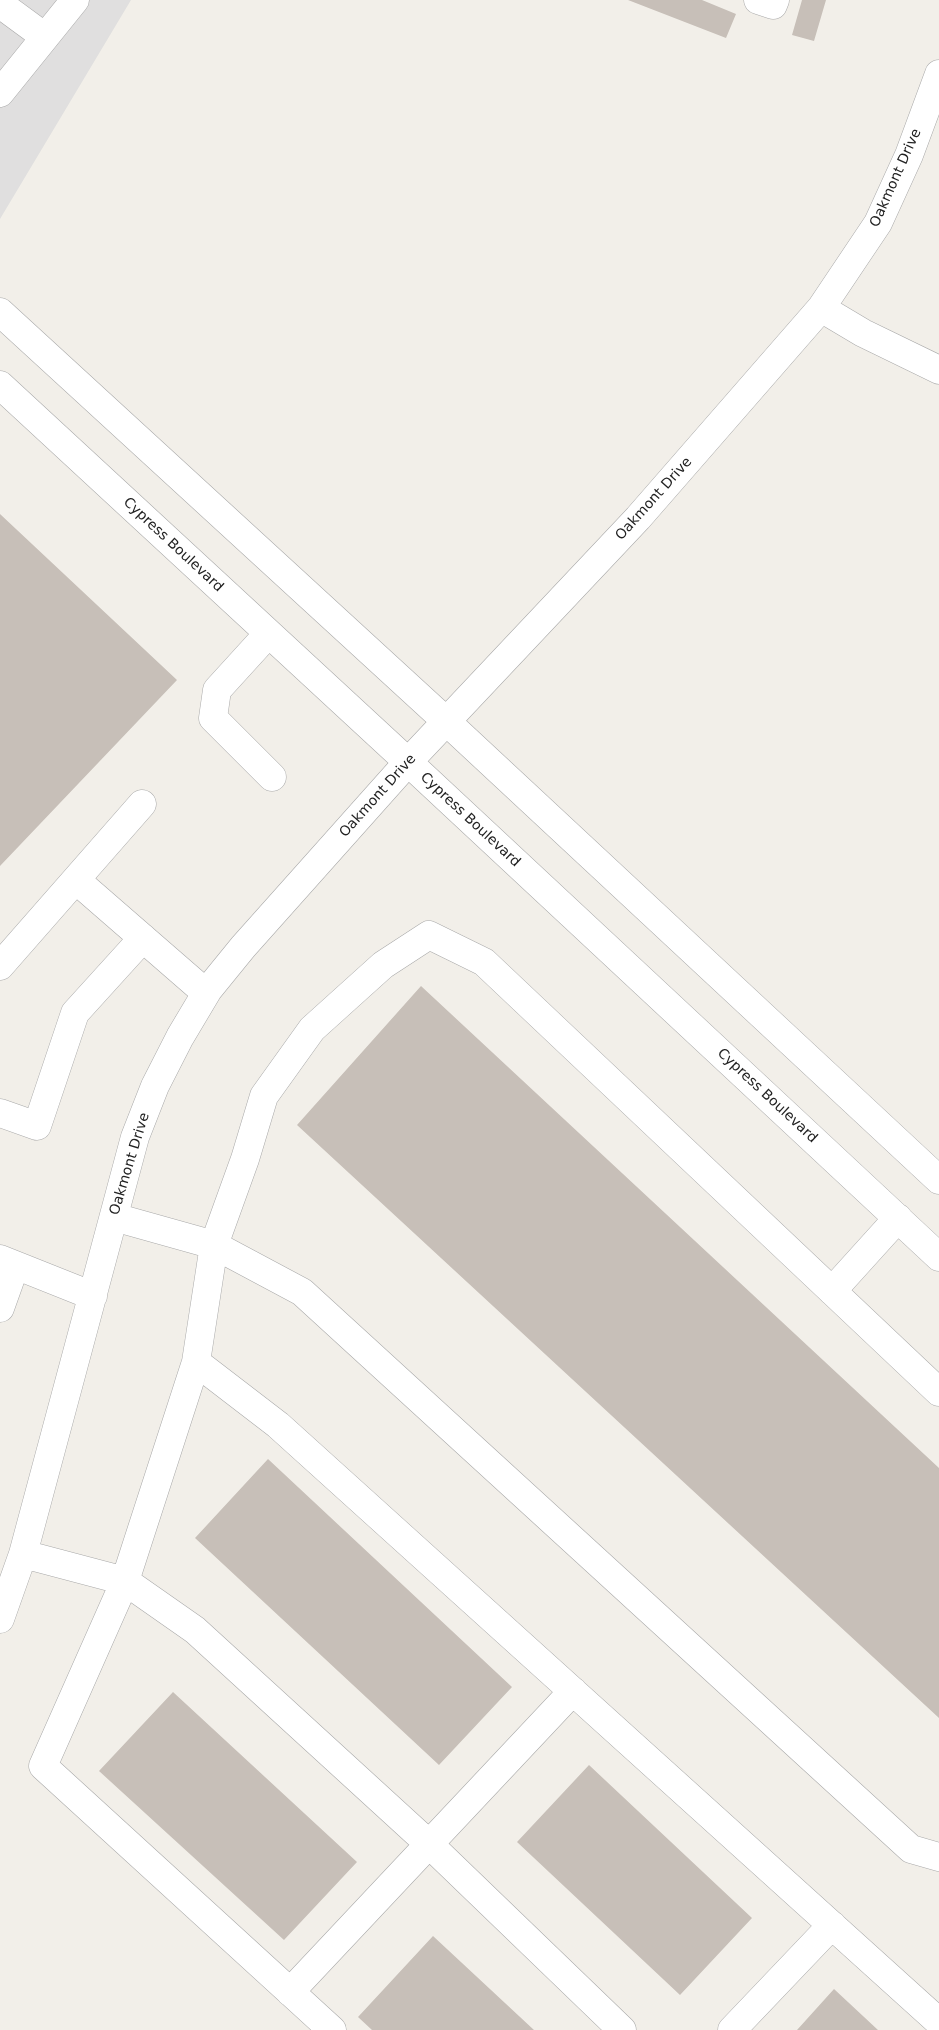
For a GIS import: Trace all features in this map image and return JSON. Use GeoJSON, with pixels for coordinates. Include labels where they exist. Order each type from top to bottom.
{"type":"FeatureCollection","features":[{"type":"Feature","properties":{"kind":"street"},"geometry":{"type":"LineString","coordinates":[[0,93],[75,0]]}},
{"type":"Feature","properties":{"kind":"street"},"geometry":{"type":"LineString","coordinates":[[758,0],[773,5],[775,0]]}},
{"type":"Feature","properties":{"kind":"street"},"geometry":{"type":"LineString","coordinates":[[0,4],[45,37]]}},
{"type":"Feature","properties":{"kind":"street","name":"Oakmont Drive"},"geometry":{"type":"LineString","coordinates":[[0,1618],[23,1554],[135,1137],[155,1086],[180,1037],[206,993],[243,947],[408,762],[638,518],[821,308],[878,223],[909,155],[939,74]]}},
{"type":"Feature","properties":{"kind":"street"},"geometry":{"type":"LineString","coordinates":[[821,308],[863,333],[939,370]]}},
{"type":"Feature","properties":{"kind":"street"},"geometry":{"type":"LineString","coordinates":[[0,312],[446,722],[939,1180]]}},
{"type":"Feature","properties":{"kind":"street","name":"Cypress Boulevard"},"geometry":{"type":"LineString","coordinates":[[0,385],[939,1257]]}},
{"type":"Feature","properties":{"kind":"street"},"geometry":{"type":"LineString","coordinates":[[268,634],[217,690],[213,718],[272,776]]}},
{"type":"Feature","properties":{"kind":"street"},"geometry":{"type":"LineString","coordinates":[[0,966],[142,804]]}},
{"type":"Feature","properties":{"kind":"street"},"geometry":{"type":"LineString","coordinates":[[76,880],[206,993]]}},
{"type":"Feature","properties":{"kind":"street"},"geometry":{"type":"LineString","coordinates":[[332,2030],[43,1766],[125,1582],[196,1362],[214,1245],[245,1159],[264,1096],[312,1029],[383,965],[429,934],[484,962],[939,1392]]}},
{"type":"Feature","properties":{"kind":"street"},"geometry":{"type":"LineString","coordinates":[[0,1114],[36,1126],[75,1014],[143,938]]}},
{"type":"Feature","properties":{"kind":"street"},"geometry":{"type":"LineString","coordinates":[[114,1217],[214,1245],[302,1292],[911,1849],[939,1857]]}},
{"type":"Feature","properties":{"kind":"street"},"geometry":{"type":"LineString","coordinates":[[832,1291],[898,1218]]}},
{"type":"Feature","properties":{"kind":"street"},"geometry":{"type":"LineString","coordinates":[[0,1308],[8,1263],[93,1296]]}},
{"type":"Feature","properties":{"kind":"street"},"geometry":{"type":"LineString","coordinates":[[196,1362],[278,1424],[939,2022]]}},
{"type":"Feature","properties":{"kind":"street"},"geometry":{"type":"LineString","coordinates":[[23,1554],[125,1582],[195,1630],[429,1844],[622,2030]]}},
{"type":"Feature","properties":{"kind":"street"},"geometry":{"type":"LineString","coordinates":[[290,1992],[573,1691]]}},
{"type":"Feature","properties":{"kind":"street"},"geometry":{"type":"LineString","coordinates":[[732,2030],[832,1925]]}},
{"type":"Feature","properties":{"kind":"shaded area"},"geometry":{"type":"Polygon","coordinates":[[[0,0],[131,0],[0,219],[0,0]]]}},
{"type":"Feature","properties":{"kind":"building"},"geometry":{"type":"Polygon","coordinates":[[[628,0],[702,0],[736,14],[726,38],[628,0]]]}},
{"type":"Feature","properties":{"kind":"building"},"geometry":{"type":"Polygon","coordinates":[[[802,0],[826,0],[814,41],[792,35],[802,0]]]}},
{"type":"Feature","properties":{"kind":"building"},"geometry":{"type":"Polygon","coordinates":[[[0,514],[177,680],[0,866],[0,514]]]}},
{"type":"Feature","properties":{"kind":"building"},"geometry":{"type":"Polygon","coordinates":[[[421,986],[939,1468],[939,1718],[297,1125],[421,986]]]}},
{"type":"Feature","properties":{"kind":"building"},"geometry":{"type":"Polygon","coordinates":[[[268,1459],[512,1687],[439,1765],[195,1538],[268,1459]]]}},
{"type":"Feature","properties":{"kind":"building"},"geometry":{"type":"Polygon","coordinates":[[[173,1692],[357,1862],[284,1940],[99,1771],[173,1692]]]}},
{"type":"Feature","properties":{"kind":"building"},"geometry":{"type":"Polygon","coordinates":[[[589,1765],[752,1918],[680,1995],[517,1842],[589,1765]]]}},
{"type":"Feature","properties":{"kind":"building"},"geometry":{"type":"Polygon","coordinates":[[[433,1936],[534,2030],[372,2030],[358,2017],[433,1936]]]}},
{"type":"Feature","properties":{"kind":"building"},"geometry":{"type":"Polygon","coordinates":[[[834,1989],[878,2030],[797,2030],[834,1989]]]}}]}
